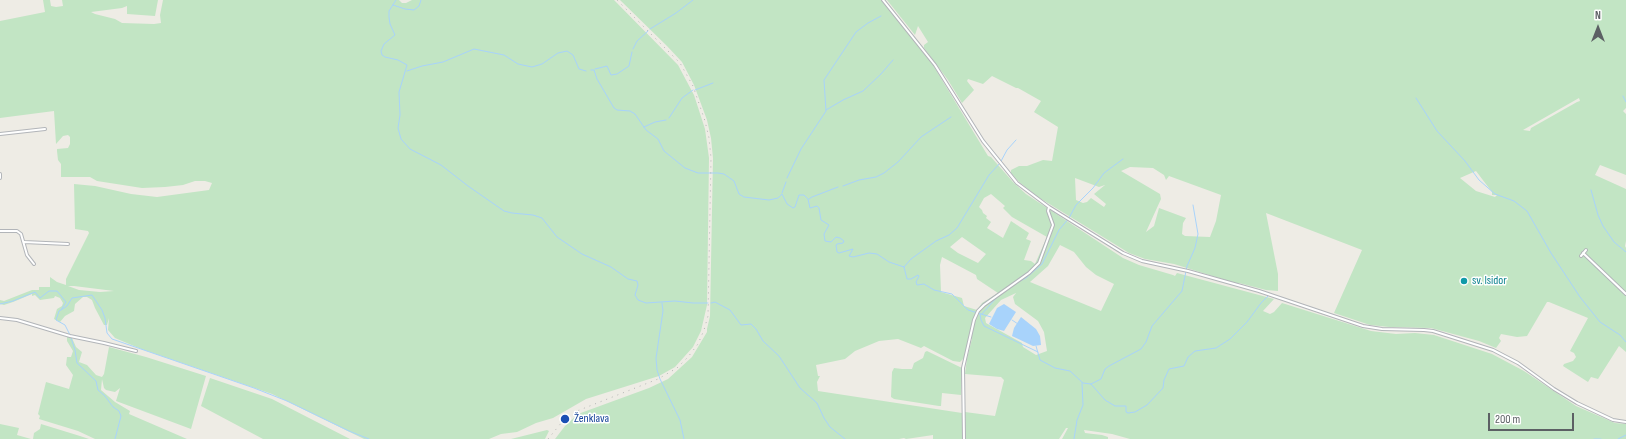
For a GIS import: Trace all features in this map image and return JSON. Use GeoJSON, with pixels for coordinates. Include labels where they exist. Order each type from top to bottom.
{"type":"FeatureCollection","features":[{"type":"Feature","properties":{"kind":"street"},"geometry":{"type":"LineString","coordinates":[[883,0],[936,65],[986,146],[1017,183],[1049,207],[1120,251],[1142,261],[1188,271],[1259,291],[1363,326],[1382,329],[1416,329],[1433,331],[1493,350],[1518,363],[1554,389],[1577,403],[1607,418],[1626,422]]}},
{"type":"Feature","properties":{"kind":"street"},"geometry":{"type":"LineString","coordinates":[[0,134],[45,129]]}},
{"type":"Feature","properties":{"kind":"street"},"geometry":{"type":"LineString","coordinates":[[964,439],[964,368],[974,320],[978,311],[984,305],[1029,273],[1039,263],[1053,226],[1048,211],[1049,207]]}},
{"type":"Feature","properties":{"kind":"street"},"geometry":{"type":"LineString","coordinates":[[0,231],[16,231],[21,234],[27,255],[34,264]]}},
{"type":"Feature","properties":{"kind":"street"},"geometry":{"type":"LineString","coordinates":[[24,242],[68,244]]}},
{"type":"Feature","properties":{"kind":"street"},"geometry":{"type":"LineString","coordinates":[[1580,256],[1586,250]]}},
{"type":"Feature","properties":{"kind":"street"},"geometry":{"type":"LineString","coordinates":[[1583,253],[1626,294]]}},
{"type":"Feature","properties":{"kind":"street"},"geometry":{"type":"LineString","coordinates":[[0,318],[17,320],[70,336],[136,352]]}},
{"type":"Feature","properties":{"kind":"green space"},"geometry":{"type":"Polygon","coordinates":[[[43,0],[50,0],[51,6],[56,7],[63,6],[62,0],[158,0],[155,16],[127,14],[127,6],[91,12],[115,19],[122,23],[154,24],[161,23],[160,15],[163,0],[399,0],[402,3],[406,3],[412,0],[614,0],[678,65],[694,95],[705,129],[709,158],[707,305],[701,331],[693,347],[675,367],[659,376],[586,399],[553,418],[536,423],[517,432],[501,434],[489,439],[364,439],[272,394],[141,349],[115,338],[108,330],[109,318],[107,325],[104,325],[92,300],[87,297],[83,297],[75,304],[74,311],[65,316],[60,322],[54,319],[57,309],[62,306],[63,303],[60,298],[55,296],[54,298],[40,300],[35,295],[32,296],[32,294],[4,305],[0,304],[0,300],[4,301],[32,290],[39,290],[39,287],[50,287],[50,277],[57,282],[66,285],[66,279],[89,233],[88,231],[75,229],[74,184],[95,186],[131,194],[157,197],[209,190],[212,183],[195,181],[183,185],[142,188],[97,181],[90,177],[61,177],[61,164],[58,160],[57,149],[68,148],[70,144],[70,137],[68,135],[63,136],[56,144],[54,111],[0,118],[0,21],[45,12],[43,0]],[[68,286],[79,290],[100,292],[114,291],[68,286]]]}},
{"type":"Feature","properties":{"kind":"green space"},"geometry":{"type":"Polygon","coordinates":[[[620,0],[881,0],[933,65],[988,156],[991,157],[1026,194],[1123,258],[1139,265],[1175,276],[1177,273],[1274,299],[1263,311],[1270,314],[1274,312],[1282,303],[1371,331],[1396,334],[1415,333],[1434,335],[1492,354],[1524,371],[1576,406],[1615,423],[1626,424],[1626,439],[1130,439],[1112,434],[1084,430],[1085,433],[1102,435],[1108,437],[1108,439],[1062,439],[1068,428],[1066,428],[1059,439],[965,439],[965,412],[995,416],[1004,380],[1001,377],[965,374],[972,339],[969,337],[964,358],[960,362],[953,361],[924,346],[921,348],[898,339],[879,341],[855,351],[845,359],[816,365],[818,376],[820,376],[817,382],[818,391],[962,413],[962,439],[933,439],[933,435],[906,439],[555,439],[565,426],[578,414],[649,388],[668,379],[692,357],[707,332],[710,316],[713,158],[711,138],[707,120],[694,85],[682,62],[620,0]],[[991,194],[984,198],[979,207],[987,216],[986,218],[991,222],[987,228],[1003,238],[1011,221],[1029,233],[1026,239],[1031,241],[1024,260],[1031,261],[1035,264],[1047,237],[1012,217],[1003,208],[1005,206],[991,194]],[[962,237],[950,247],[958,253],[978,263],[986,254],[962,237]],[[1060,245],[1048,266],[1030,282],[1101,311],[1114,284],[1096,275],[1086,267],[1074,252],[1060,245]],[[942,257],[940,265],[941,292],[962,298],[964,306],[977,310],[982,303],[998,293],[977,279],[976,275],[942,257]],[[1016,293],[1001,300],[985,318],[986,323],[1022,343],[1023,347],[1036,355],[1047,351],[1044,332],[1038,321],[1015,304],[1013,297],[1016,293]]]}},
{"type":"Feature","properties":{"kind":"green space"},"geometry":{"type":"Polygon","coordinates":[[[887,0],[1626,0],[1626,108],[1623,111],[1626,114],[1626,175],[1600,165],[1595,175],[1626,189],[1626,352],[1619,346],[1598,379],[1591,377],[1588,382],[1563,366],[1564,364],[1573,361],[1576,357],[1574,353],[1570,351],[1588,318],[1549,302],[1547,302],[1527,336],[1517,337],[1501,334],[1499,338],[1501,341],[1496,348],[1479,341],[1431,328],[1370,325],[1334,313],[1362,250],[1266,213],[1278,274],[1278,291],[1238,284],[1174,264],[1145,259],[1129,253],[1038,197],[1019,182],[1011,173],[1011,170],[1019,166],[1027,166],[1043,160],[1052,161],[1058,127],[1034,112],[1041,101],[992,76],[983,84],[968,79],[967,81],[974,90],[962,103],[948,80],[924,48],[924,45],[928,42],[918,26],[915,35],[887,0]],[[1579,98],[1523,130],[1530,131],[1531,128],[1580,101],[1579,98]],[[1130,167],[1121,171],[1160,194],[1161,199],[1146,232],[1154,226],[1159,208],[1186,218],[1183,223],[1182,234],[1185,236],[1210,237],[1216,221],[1221,195],[1169,176],[1166,180],[1164,175],[1153,168],[1130,167]],[[1476,171],[1460,178],[1476,191],[1495,197],[1497,195],[1492,195],[1492,192],[1476,171]],[[1075,178],[1076,200],[1083,203],[1087,202],[1091,198],[1104,207],[1106,204],[1094,194],[1105,185],[1099,187],[1075,178]]]}},
{"type":"Feature","properties":{"kind":"green space"},"geometry":{"type":"Polygon","coordinates":[[[67,336],[72,338],[76,347],[82,352],[79,362],[87,365],[96,375],[102,377],[104,374],[109,347],[206,376],[191,429],[116,401],[120,388],[115,392],[106,390],[102,379],[101,390],[115,402],[130,411],[129,414],[187,439],[95,439],[78,431],[39,419],[40,416],[38,414],[46,382],[69,389],[73,375],[66,365],[67,357],[71,357],[73,351],[67,341],[67,336]]]}},
{"type":"Feature","properties":{"kind":"green space"},"geometry":{"type":"Polygon","coordinates":[[[927,351],[962,368],[961,395],[942,393],[941,406],[894,399],[891,397],[892,372],[894,368],[912,369],[914,363],[923,358],[925,352],[927,351]]]}},
{"type":"Feature","properties":{"kind":"green space"},"geometry":{"type":"Polygon","coordinates":[[[210,378],[272,399],[350,439],[263,439],[201,406],[210,378]]]}},
{"type":"Feature","properties":{"kind":"green space"},"geometry":{"type":"Polygon","coordinates":[[[0,424],[19,428],[17,435],[31,439],[0,439],[0,424]]]}},
{"type":"Feature","properties":{"kind":"green space"},"geometry":{"type":"Polygon","coordinates":[[[41,424],[89,439],[33,439],[34,433],[40,429],[41,424]]]}},
{"type":"Feature","properties":{"kind":"green space"},"geometry":{"type":"Polygon","coordinates":[[[547,430],[549,431],[545,439],[511,439],[547,430]]]}},
{"type":"Feature","properties":{"kind":"water"},"geometry":{"type":"Polygon","coordinates":[[[1004,304],[1016,312],[1004,331],[989,324],[997,308],[1004,304]]]}},
{"type":"Feature","properties":{"kind":"water"},"geometry":{"type":"Polygon","coordinates":[[[1021,317],[1036,329],[1040,336],[1041,345],[1033,346],[1012,336],[1014,328],[1021,317]]]}},
{"type":"Feature","properties":{"kind":"waterway"},"geometry":{"type":"LineString","coordinates":[[396,0],[389,11],[390,24],[395,35],[384,44],[381,51],[382,55],[385,57],[398,60],[407,65],[399,92],[400,115],[398,128],[401,139],[410,149],[441,165],[504,211],[533,215],[542,218],[557,237],[582,254],[611,267],[628,279],[637,281],[638,285],[635,295],[638,300],[646,303],[675,301],[708,303]]}},
{"type":"Feature","properties":{"kind":"waterway"},"geometry":{"type":"LineString","coordinates":[[393,5],[414,10],[419,6],[421,0]]}},
{"type":"Feature","properties":{"kind":"waterway"},"geometry":{"type":"LineString","coordinates":[[650,29],[676,13],[693,0]]}},
{"type":"Feature","properties":{"kind":"waterway"},"geometry":{"type":"LineString","coordinates":[[787,178],[801,149],[826,111],[824,80],[856,32],[881,16]]}},
{"type":"Feature","properties":{"kind":"waterway"},"geometry":{"type":"LineString","coordinates":[[633,49],[637,41],[648,31]]}},
{"type":"Feature","properties":{"kind":"waterway"},"geometry":{"type":"LineString","coordinates":[[407,71],[422,66],[443,62],[474,49],[504,55],[518,64],[532,67],[542,64],[558,53],[567,51],[573,55],[579,69],[586,71]]}},
{"type":"Feature","properties":{"kind":"waterway"},"geometry":{"type":"LineString","coordinates":[[595,69],[607,66],[611,75],[617,74],[629,66],[632,52]]}},
{"type":"Feature","properties":{"kind":"waterway"},"geometry":{"type":"LineString","coordinates":[[826,110],[863,91],[893,60]]}},
{"type":"Feature","properties":{"kind":"waterway"},"geometry":{"type":"LineString","coordinates":[[591,70],[594,70],[597,79],[614,108],[617,110],[630,111],[635,114],[646,130],[658,139],[664,151],[685,168],[698,173],[724,174],[734,181],[739,194],[744,197],[769,200],[778,198],[782,194],[787,204],[793,208],[795,207],[799,195],[804,195],[808,199],[810,208],[817,206],[819,208],[821,220],[829,225],[824,234],[825,241],[831,242],[836,237],[844,241],[843,243],[836,245],[837,252],[839,253],[853,249],[849,256],[853,257],[869,253],[877,254],[889,262],[904,267],[907,279],[911,279],[918,275],[919,276],[916,282],[917,285],[924,284],[934,290],[952,294],[968,310],[991,317]]}},
{"type":"Feature","properties":{"kind":"waterway"},"geometry":{"type":"LineString","coordinates":[[695,90],[713,83]]}},
{"type":"Feature","properties":{"kind":"waterway"},"geometry":{"type":"LineString","coordinates":[[669,118],[682,98],[693,90]]}},
{"type":"Feature","properties":{"kind":"waterway"},"geometry":{"type":"LineString","coordinates":[[1623,96],[1626,102]]}},
{"type":"Feature","properties":{"kind":"waterway"},"geometry":{"type":"LineString","coordinates":[[1416,98],[1437,131],[1465,161],[1479,180],[1495,194],[1514,201],[1527,211],[1551,253],[1580,297],[1600,322],[1620,335],[1626,342]]}},
{"type":"Feature","properties":{"kind":"waterway"},"geometry":{"type":"LineString","coordinates":[[843,186],[859,180],[876,177],[884,173],[898,162],[921,137],[951,117]]}},
{"type":"Feature","properties":{"kind":"waterway"},"geometry":{"type":"LineString","coordinates":[[644,127],[655,122],[666,120]]}},
{"type":"Feature","properties":{"kind":"waterway"},"geometry":{"type":"LineString","coordinates":[[904,267],[911,259],[936,241],[949,235],[957,228],[989,175],[1000,163],[1007,150],[1016,140]]}},
{"type":"Feature","properties":{"kind":"waterway"},"geometry":{"type":"LineString","coordinates":[[1018,282],[1026,278],[1042,264],[1059,230],[1069,218],[1076,205],[1093,188],[1104,173],[1123,159]]}},
{"type":"Feature","properties":{"kind":"waterway"},"geometry":{"type":"LineString","coordinates":[[782,193],[786,182]]}},
{"type":"Feature","properties":{"kind":"waterway"},"geometry":{"type":"LineString","coordinates":[[809,199],[838,187]]}},
{"type":"Feature","properties":{"kind":"waterway"},"geometry":{"type":"LineString","coordinates":[[1591,190],[1598,215],[1603,226],[1614,242],[1626,252]]}},
{"type":"Feature","properties":{"kind":"waterway"},"geometry":{"type":"LineString","coordinates":[[1091,384],[1101,379],[1105,369],[1109,366],[1141,349],[1146,342],[1152,326],[1182,291],[1187,266],[1195,248],[1198,234],[1193,205]]}},
{"type":"Feature","properties":{"kind":"waterway"},"geometry":{"type":"LineString","coordinates":[[0,304],[13,301],[35,292],[40,298],[49,291],[57,291],[66,302],[61,310],[67,306],[72,298],[92,295],[102,310],[105,318],[107,333],[112,339],[254,388],[287,401],[369,439]]}},
{"type":"Feature","properties":{"kind":"waterway"},"geometry":{"type":"LineString","coordinates":[[1036,346],[1040,360],[1055,368],[1070,371],[1083,383],[1091,384],[1105,400],[1115,406],[1126,406],[1126,412],[1128,413],[1135,412],[1147,405],[1163,388],[1164,380],[1169,369],[1184,366],[1188,357],[1195,351],[1216,348],[1230,339],[1247,322],[1268,296]]}},
{"type":"Feature","properties":{"kind":"waterway"},"geometry":{"type":"LineString","coordinates":[[982,314],[997,297]]}},
{"type":"Feature","properties":{"kind":"waterway"},"geometry":{"type":"LineString","coordinates":[[711,303],[715,302],[730,310],[741,325],[751,324],[756,329],[763,341],[779,356],[800,388],[817,403],[830,427],[845,439]]}},
{"type":"Feature","properties":{"kind":"waterway"},"geometry":{"type":"LineString","coordinates":[[662,303],[663,311],[656,358],[657,370],[680,420],[684,439]]}},
{"type":"Feature","properties":{"kind":"waterway"},"geometry":{"type":"LineString","coordinates":[[61,310],[59,311],[56,320],[65,325],[70,335]]}},
{"type":"Feature","properties":{"kind":"waterway"},"geometry":{"type":"LineString","coordinates":[[980,314],[984,326],[1038,352]]}},
{"type":"Feature","properties":{"kind":"waterway"},"geometry":{"type":"LineString","coordinates":[[1012,320],[1018,324]]}},
{"type":"Feature","properties":{"kind":"waterway"},"geometry":{"type":"LineString","coordinates":[[71,338],[77,363],[96,381],[98,390],[105,396],[113,407],[119,411],[121,416],[115,439]]}},
{"type":"Feature","properties":{"kind":"waterway"},"geometry":{"type":"LineString","coordinates":[[1074,439],[1077,420],[1083,405],[1082,383]]}},
{"type":"Feature","properties":{"kind":"waterway"},"geometry":{"type":"LineString","coordinates":[[1618,439],[1626,435]]}},
{"type":"Feature","properties":{"kind":"waterway"},"geometry":{"type":"LineString","coordinates":[[1594,439],[1601,439]]}},
{"type":"Feature","properties":{"kind":"railway"},"geometry":{"type":"LineString","coordinates":[[548,439],[562,422],[577,411],[658,379],[677,368],[698,344],[708,316],[711,158],[709,138],[705,121],[693,86],[680,63],[617,0]]}},
{"type":"Feature","properties":{"kind":"place","name":"sv. Isidor"},"geometry":{"type":"Point","coordinates":[1464,281]}},
{"type":"Feature","properties":{"kind":"place","name":"Ženklava"},"geometry":{"type":"Point","coordinates":[565,419]}}]}
